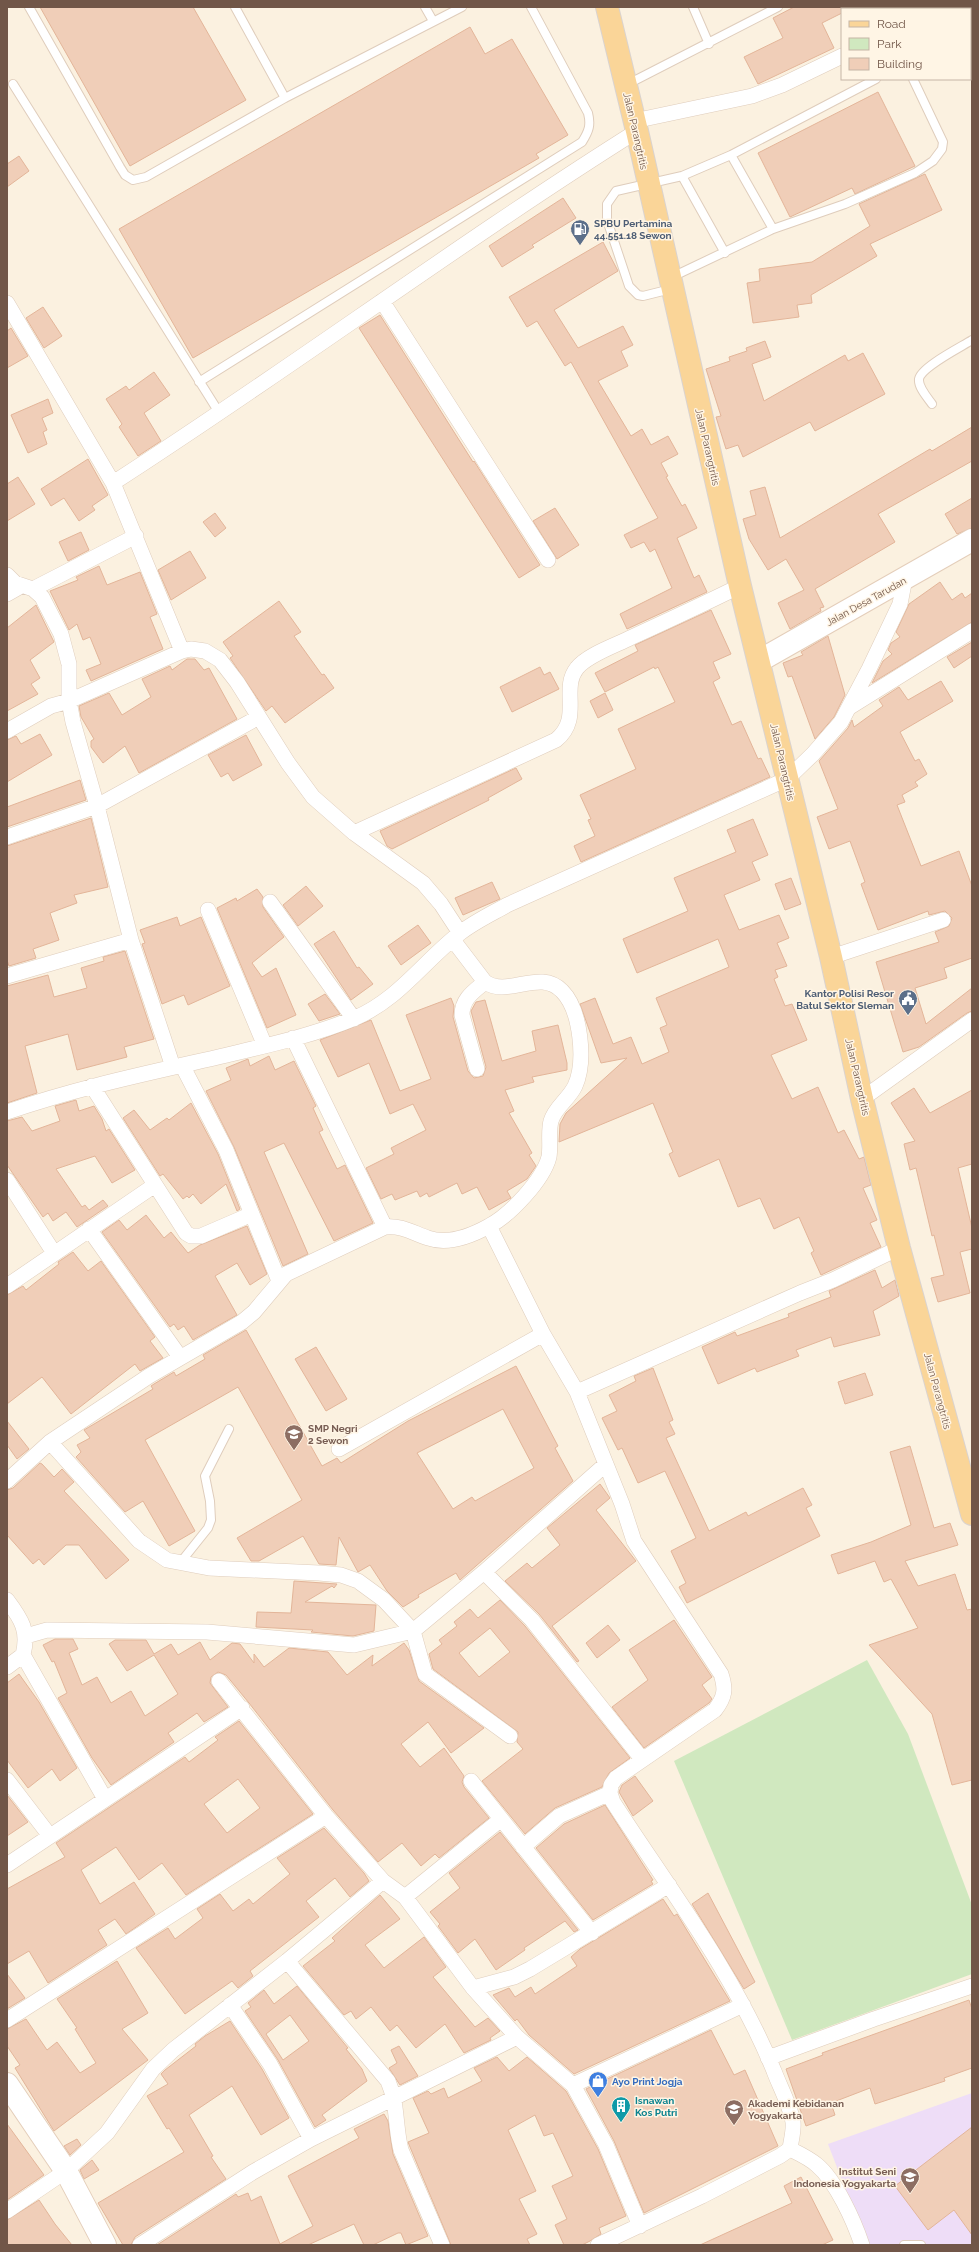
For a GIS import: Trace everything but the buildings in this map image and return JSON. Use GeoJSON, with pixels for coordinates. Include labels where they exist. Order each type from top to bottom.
{"type":"FeatureCollection","features":[{"type":"Feature","properties":{"kind":"main road","name":"Jalan Parangtritis"},"geometry":{"type":"LineString","coordinates":[[607,7],[636,126],[670,284],[740,586],[831,957],[862,1098],[899,1248],[972,1514]]}},
{"type":"Feature","properties":{"kind":"street"},"geometry":{"type":"LineString","coordinates":[[113,483],[220,414],[636,126],[752,96],[782,85],[841,56]]}},
{"type":"Feature","properties":{"kind":"street"},"geometry":{"type":"LineString","coordinates":[[382,301],[548,560]]}},
{"type":"Feature","properties":{"kind":"street"},"geometry":{"type":"LineString","coordinates":[[7,303],[113,483],[182,651]]}},
{"type":"Feature","properties":{"kind":"street"},"geometry":{"type":"LineString","coordinates":[[7,594],[27,587],[136,536]]}},
{"type":"Feature","properties":{"kind":"street","name":"Jalan Desa Tarudan"},"geometry":{"type":"LineString","coordinates":[[759,661],[972,540]]}},
{"type":"Feature","properties":{"kind":"street"},"geometry":{"type":"LineString","coordinates":[[7,575],[15,583],[27,587],[42,597],[61,634],[69,664],[69,701],[72,722],[97,806],[131,940],[177,1066],[226,1150],[279,1281]]}},
{"type":"Feature","properties":{"kind":"street"},"geometry":{"type":"LineString","coordinates":[[7,1112],[92,1086],[265,1046],[354,1019],[373,1010],[396,992],[456,936],[507,906],[787,779],[814,754],[841,722],[900,604],[905,578]]}},
{"type":"Feature","properties":{"kind":"street"},"geometry":{"type":"LineString","coordinates":[[354,833],[556,740],[567,727],[570,718],[571,680],[578,666],[613,646],[740,586]]}},
{"type":"Feature","properties":{"kind":"street"},"geometry":{"type":"LineString","coordinates":[[849,708],[972,631]]}},
{"type":"Feature","properties":{"kind":"street"},"geometry":{"type":"LineString","coordinates":[[7,731],[51,706],[69,701],[182,651],[191,649],[205,651],[220,660],[237,682],[313,797],[324,809],[354,833],[423,883],[432,892],[456,936],[485,982],[494,987],[542,982],[556,986],[565,995],[573,1011],[581,1054],[580,1066],[575,1085],[551,1120],[550,1149],[546,1166],[520,1201],[489,1226],[465,1237],[439,1241],[402,1227],[385,1227],[297,1268],[279,1281],[254,1312],[242,1322],[180,1357],[50,1442],[7,1481]]}},
{"type":"Feature","properties":{"kind":"street"},"geometry":{"type":"LineString","coordinates":[[7,837],[97,806],[259,717]]}},
{"type":"Feature","properties":{"kind":"street"},"geometry":{"type":"LineString","coordinates":[[270,902],[354,1019]]}},
{"type":"Feature","properties":{"kind":"street"},"geometry":{"type":"LineString","coordinates":[[208,910],[265,1046]]}},
{"type":"Feature","properties":{"kind":"street"},"geometry":{"type":"LineString","coordinates":[[831,957],[943,920]]}},
{"type":"Feature","properties":{"kind":"street"},"geometry":{"type":"LineString","coordinates":[[7,976],[131,940]]}},
{"type":"Feature","properties":{"kind":"street"},"geometry":{"type":"LineString","coordinates":[[477,1069],[462,1015],[462,1006],[468,998],[485,982]]}},
{"type":"Feature","properties":{"kind":"street"},"geometry":{"type":"LineString","coordinates":[[862,1098],[972,1020]]}},
{"type":"Feature","properties":{"kind":"street"},"geometry":{"type":"LineString","coordinates":[[293,1038],[385,1227]]}},
{"type":"Feature","properties":{"kind":"street"},"geometry":{"type":"LineString","coordinates":[[92,1086],[182,1228],[191,1236],[201,1236],[252,1214]]}},
{"type":"Feature","properties":{"kind":"street"},"geometry":{"type":"LineString","coordinates":[[7,1180],[54,1254]]}},
{"type":"Feature","properties":{"kind":"street"},"geometry":{"type":"LineString","coordinates":[[7,1286],[154,1185]]}},
{"type":"Feature","properties":{"kind":"street"},"geometry":{"type":"LineString","coordinates":[[489,1226],[543,1334],[577,1392],[622,1504],[634,1541],[721,1674],[725,1692],[722,1701],[715,1710],[616,1778],[611,1786],[610,1793],[613,1802],[722,1967],[743,2005],[768,2058],[792,2118],[793,2133],[790,2149],[780,2156],[702,2196],[598,2245]]}},
{"type":"Feature","properties":{"kind":"street"},"geometry":{"type":"LineString","coordinates":[[89,1229],[180,1357]]}},
{"type":"Feature","properties":{"kind":"street"},"geometry":{"type":"LineString","coordinates":[[577,1392],[800,1293],[833,1280],[899,1248]]}},
{"type":"Feature","properties":{"kind":"street"},"geometry":{"type":"LineString","coordinates":[[340,1449],[543,1334]]}},
{"type":"Feature","properties":{"kind":"street"},"geometry":{"type":"LineString","coordinates":[[50,1442],[139,1540],[166,1560],[210,1568],[319,1572],[341,1575],[358,1580],[373,1590],[413,1631],[425,1674],[510,1736]]}},
{"type":"Feature","properties":{"kind":"street"},"geometry":{"type":"LineString","coordinates":[[26,1636],[47,1630],[207,1632],[354,1645],[413,1631],[484,1572],[606,1464]]}},
{"type":"Feature","properties":{"kind":"street"},"geometry":{"type":"LineString","coordinates":[[484,1572],[532,1620],[642,1759]]}},
{"type":"Feature","properties":{"kind":"street"},"geometry":{"type":"LineString","coordinates":[[7,1600],[24,1626],[26,1636],[23,1656],[105,1799]]}},
{"type":"Feature","properties":{"kind":"street"},"geometry":{"type":"LineString","coordinates":[[7,1667],[23,1656]]}},
{"type":"Feature","properties":{"kind":"street"},"geometry":{"type":"LineString","coordinates":[[219,1681],[242,1708],[326,1816],[383,1881],[405,1897],[473,1988],[517,2037],[573,2086],[606,2145],[640,2226]]}},
{"type":"Feature","properties":{"kind":"street"},"geometry":{"type":"LineString","coordinates":[[7,1865],[242,1708]]}},
{"type":"Feature","properties":{"kind":"street"},"geometry":{"type":"LineString","coordinates":[[7,1780],[50,1836]]}},
{"type":"Feature","properties":{"kind":"street"},"geometry":{"type":"LineString","coordinates":[[471,1781],[500,1820],[592,1933]]}},
{"type":"Feature","properties":{"kind":"street"},"geometry":{"type":"LineString","coordinates":[[523,1847],[559,1816],[610,1793]]}},
{"type":"Feature","properties":{"kind":"street"},"geometry":{"type":"LineString","coordinates":[[7,2020],[326,1816]]}},
{"type":"Feature","properties":{"kind":"street"},"geometry":{"type":"LineString","coordinates":[[405,1897],[500,1820]]}},
{"type":"Feature","properties":{"kind":"street"},"geometry":{"type":"LineString","coordinates":[[7,2211],[66,2171],[106,2132],[153,2069],[173,2050],[287,1961],[383,1881]]}},
{"type":"Feature","properties":{"kind":"street"},"geometry":{"type":"LineString","coordinates":[[473,1988],[514,1977],[592,1933],[669,1885]]}},
{"type":"Feature","properties":{"kind":"street"},"geometry":{"type":"LineString","coordinates":[[287,1961],[388,2081],[394,2099],[400,2150],[442,2245]]}},
{"type":"Feature","properties":{"kind":"street"},"geometry":{"type":"LineString","coordinates":[[768,2058],[874,2019],[972,1986]]}},
{"type":"Feature","properties":{"kind":"street"},"geometry":{"type":"LineString","coordinates":[[230,2005],[270,2064],[311,2139]]}},
{"type":"Feature","properties":{"kind":"street"},"geometry":{"type":"LineString","coordinates":[[573,2086],[743,2005]]}},
{"type":"Feature","properties":{"kind":"street"},"geometry":{"type":"LineString","coordinates":[[140,2245],[253,2172],[311,2139],[517,2037]]}},
{"type":"Feature","properties":{"kind":"street"},"geometry":{"type":"LineString","coordinates":[[7,2084],[66,2171],[105,2245]]}},
{"type":"Feature","properties":{"kind":"street"},"geometry":{"type":"LineString","coordinates":[[790,2149],[809,2158],[824,2171],[842,2200],[858,2232],[862,2245]]}},
{"type":"Feature","properties":{"kind":"lane"},"geometry":{"type":"LineString","coordinates":[[29,7],[120,167],[130,179],[139,180],[285,98],[462,7]]}},
{"type":"Feature","properties":{"kind":"lane"},"geometry":{"type":"LineString","coordinates":[[235,7],[285,98]]}},
{"type":"Feature","properties":{"kind":"lane"},"geometry":{"type":"LineString","coordinates":[[425,7],[433,21]]}},
{"type":"Feature","properties":{"kind":"lane"},"geometry":{"type":"LineString","coordinates":[[199,382],[582,142],[588,133],[591,124],[588,112],[531,7]]}},
{"type":"Feature","properties":{"kind":"lane"},"geometry":{"type":"LineString","coordinates":[[694,7],[709,44]]}},
{"type":"Feature","properties":{"kind":"lane"},"geometry":{"type":"LineString","coordinates":[[626,85],[709,44],[763,11],[778,7]]}},
{"type":"Feature","properties":{"kind":"lane"},"geometry":{"type":"LineString","coordinates":[[874,80],[731,154],[682,176],[648,183],[616,192],[607,204],[607,220],[633,292],[643,296],[670,284],[725,253],[773,229],[878,190],[915,173],[933,162],[942,149],[943,142],[913,80]]}},
{"type":"Feature","properties":{"kind":"lane"},"geometry":{"type":"LineString","coordinates":[[13,84],[220,414]]}},
{"type":"Feature","properties":{"kind":"lane"},"geometry":{"type":"LineString","coordinates":[[731,154],[773,229]]}},
{"type":"Feature","properties":{"kind":"lane"},"geometry":{"type":"LineString","coordinates":[[682,176],[725,253]]}},
{"type":"Feature","properties":{"kind":"lane"},"geometry":{"type":"LineString","coordinates":[[932,404],[922,388],[919,379],[921,375],[932,365],[972,340]]}},
{"type":"Feature","properties":{"kind":"lane"},"geometry":{"type":"LineString","coordinates":[[180,1563],[208,1528],[211,1520],[210,1501],[205,1476],[229,1429]]}},
{"type":"Feature","properties":{"kind":"lane"},"geometry":{"type":"LineString","coordinates":[[904,2245],[921,2245]]}},
{"type":"Feature","properties":{"kind":"shaded area","name":"Institut Seni Indonesia Yogyakarta"},"geometry":{"type":"Polygon","coordinates":[[[972,2093],[972,2245],[867,2245],[828,2144],[972,2093]]]}},
{"type":"Feature","properties":{"kind":"green space"},"geometry":{"type":"Polygon","coordinates":[[[867,1660],[908,1734],[972,1905],[972,1974],[792,2040],[674,1761],[867,1660]]]}},
{"type":"Feature","properties":{"kind":"place","name":"SPBU Pertamina 44.551.18 Sewon"},"geometry":{"type":"Point","coordinates":[580,246]}},
{"type":"Feature","properties":{"kind":"place","name":"Kantor Polisi Resor Batul Sektor Sleman"},"geometry":{"type":"Point","coordinates":[908,1016]}},
{"type":"Feature","properties":{"kind":"place","name":"SMP Negri 2 Sewon"},"geometry":{"type":"Point","coordinates":[294,1451]}},
{"type":"Feature","properties":{"kind":"place","name":"Ayo Print Jogja"},"geometry":{"type":"Point","coordinates":[598,2098]}},
{"type":"Feature","properties":{"kind":"place","name":"Isnawan Kos Putri"},"geometry":{"type":"Point","coordinates":[621,2123]}},
{"type":"Feature","properties":{"kind":"place","name":"Akademi Kebidanan Yogyakarta"},"geometry":{"type":"Point","coordinates":[734,2126]}},
{"type":"Feature","properties":{"kind":"place","name":"Institut Seni Indonesia Yogyakarta"},"geometry":{"type":"Point","coordinates":[910,2194]}}]}
